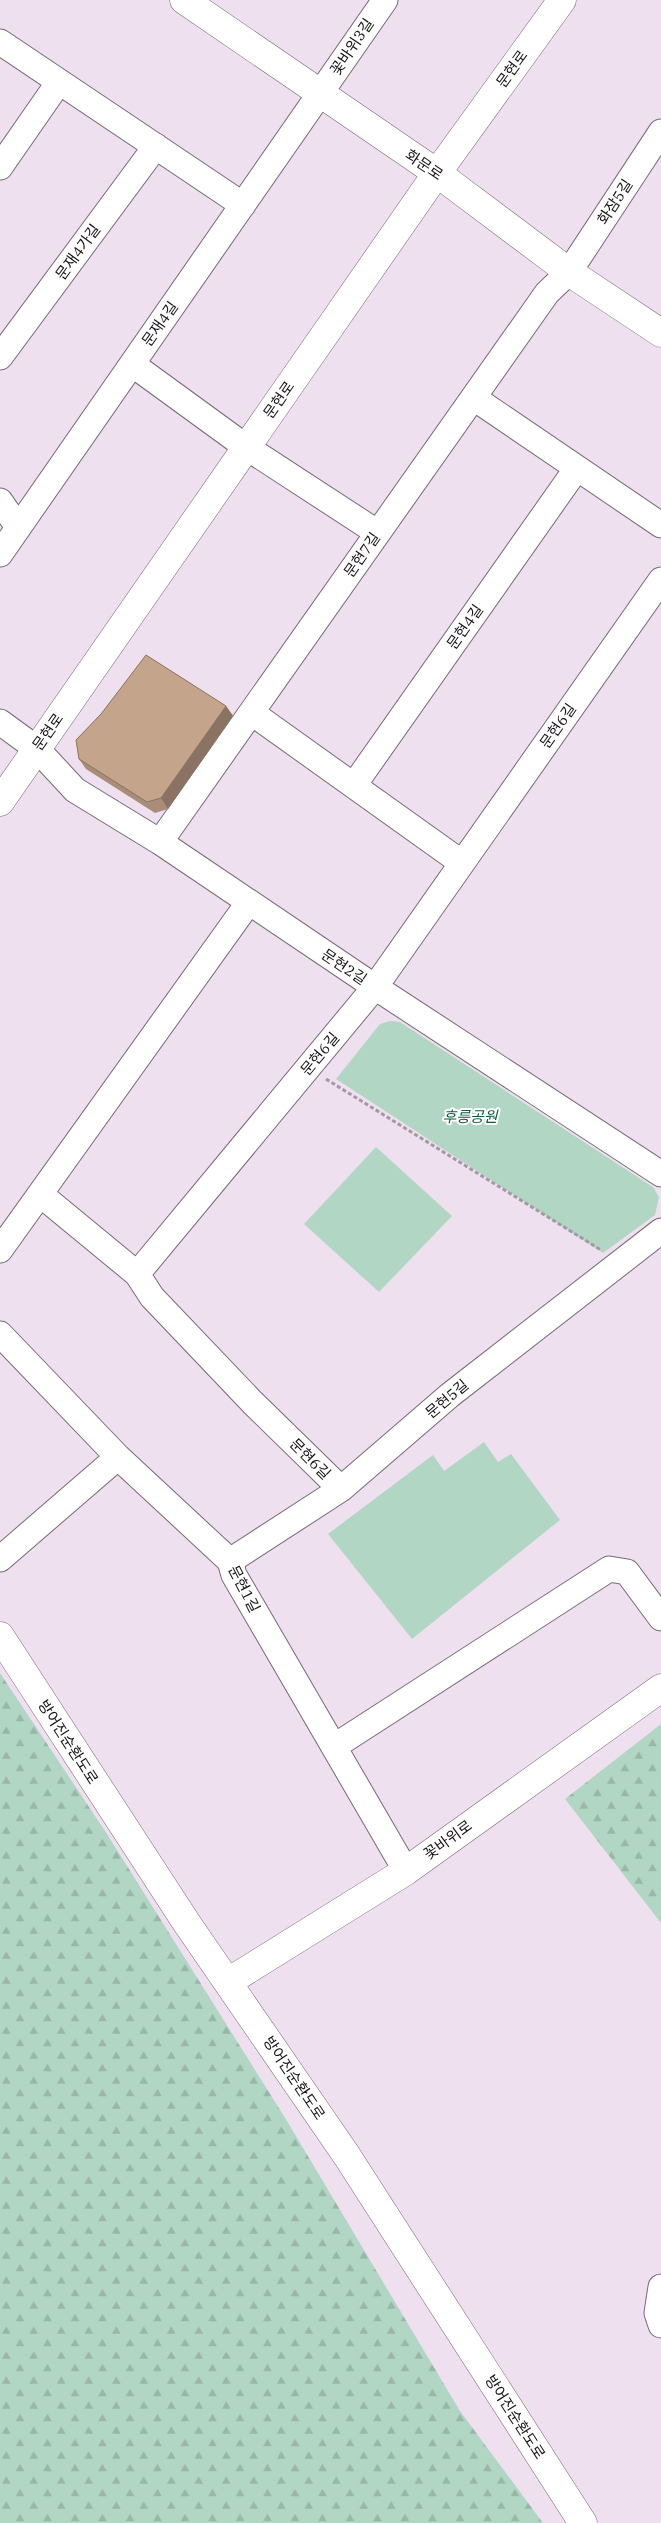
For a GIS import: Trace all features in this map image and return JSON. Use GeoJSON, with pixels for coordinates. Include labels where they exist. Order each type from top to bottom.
{"type":"FeatureCollection","features":[{"type":"Feature","properties":{"kind":"street","name":"화문로"},"geometry":{"type":"LineString","coordinates":[[184,0],[320,95],[437,173],[568,272],[661,333]]}},
{"type":"Feature","properties":{"kind":"street","name":"꽃바위3길"},"geometry":{"type":"LineString","coordinates":[[320,95],[385,0]]}},
{"type":"Feature","properties":{"kind":"street","name":"문현로"},"geometry":{"type":"LineString","coordinates":[[0,802],[437,173],[562,0]]}},
{"type":"Feature","properties":{"kind":"street"},"geometry":{"type":"LineString","coordinates":[[0,42],[243,205]]}},
{"type":"Feature","properties":{"kind":"street"},"geometry":{"type":"LineString","coordinates":[[0,167],[60,82]]}},
{"type":"Feature","properties":{"kind":"street","name":"문재4길"},"geometry":{"type":"LineString","coordinates":[[0,554],[320,95]]}},
{"type":"Feature","properties":{"kind":"street","name":"화잠5길"},"geometry":{"type":"LineString","coordinates":[[568,272],[658,143]]}},
{"type":"Feature","properties":{"kind":"street","name":"문재4가길"},"geometry":{"type":"LineString","coordinates":[[0,357],[156,146]]}},
{"type":"Feature","properties":{"kind":"street","name":"문현7길"},"geometry":{"type":"LineString","coordinates":[[160,842],[548,293],[568,272]]}},
{"type":"Feature","properties":{"kind":"street"},"geometry":{"type":"LineString","coordinates":[[132,364],[246,447],[378,534]]}},
{"type":"Feature","properties":{"kind":"street"},"geometry":{"type":"LineString","coordinates":[[474,398],[661,525]]}},
{"type":"Feature","properties":{"kind":"street","name":"문현4길"},"geometry":{"type":"LineString","coordinates":[[354,786],[577,468]]}},
{"type":"Feature","properties":{"kind":"street"},"geometry":{"type":"LineString","coordinates":[[0,501],[18,527]]}},
{"type":"Feature","properties":{"kind":"street","name":"문현6길"},"geometry":{"type":"LineString","coordinates":[[341,1489],[252,1402],[152,1297],[137,1274],[375,987],[661,580]]}},
{"type":"Feature","properties":{"kind":"street"},"geometry":{"type":"LineString","coordinates":[[252,713],[462,863]]}},
{"type":"Feature","properties":{"kind":"street","name":"문현2길"},"geometry":{"type":"LineString","coordinates":[[0,722],[36,749],[75,790],[160,842],[375,987],[661,1174]]}},
{"type":"Feature","properties":{"kind":"street"},"geometry":{"type":"LineString","coordinates":[[0,1250],[249,902]]}},
{"type":"Feature","properties":{"kind":"street"},"geometry":{"type":"LineString","coordinates":[[40,1194],[137,1274]]}},
{"type":"Feature","properties":{"kind":"street","name":"문현5길"},"geometry":{"type":"LineString","coordinates":[[230,1561],[341,1489],[450,1396],[661,1231]]}},
{"type":"Feature","properties":{"kind":"street","name":"문현1길"},"geometry":{"type":"LineString","coordinates":[[0,1334],[118,1457],[230,1561],[234,1575],[406,1871]]}},
{"type":"Feature","properties":{"kind":"street"},"geometry":{"type":"LineString","coordinates":[[0,1559],[118,1457]]}},
{"type":"Feature","properties":{"kind":"street"},"geometry":{"type":"LineString","coordinates":[[335,1746],[609,1569],[627,1572],[661,1618]]}},
{"type":"Feature","properties":{"kind":"street","name":"방어진순환도로"},"geometry":{"type":"LineString","coordinates":[[0,1636],[180,1914],[347,2156],[583,2523]]}},
{"type":"Feature","properties":{"kind":"street","name":"꽃바위로"},"geometry":{"type":"LineString","coordinates":[[228,1982],[406,1871],[661,1688]]}},
{"type":"Feature","properties":{"kind":"street"},"geometry":{"type":"LineString","coordinates":[[661,2287],[657,2313],[661,2325]]}},
{"type":"Feature","properties":{"kind":"path"},"geometry":{"type":"LineString","coordinates":[[308,1068],[620,1262]]}},
{"type":"Feature","properties":{"kind":"green space","name":"후릉공원"},"geometry":{"type":"Polygon","coordinates":[[[390,1021],[400,1022],[653,1187],[659,1197],[655,1215],[603,1253],[336,1079],[380,1024],[390,1021]]]}},
{"type":"Feature","properties":{"kind":"green space"},"geometry":{"type":"Polygon","coordinates":[[[376,1147],[452,1216],[379,1292],[304,1224],[376,1147]]]}},
{"type":"Feature","properties":{"kind":"green space"},"geometry":{"type":"Polygon","coordinates":[[[484,1442],[498,1462],[511,1454],[560,1520],[412,1639],[328,1534],[433,1455],[444,1471],[484,1442]]]}},
{"type":"Feature","properties":{"kind":"green space"},"geometry":{"type":"Polygon","coordinates":[[[0,1673],[107,1834],[287,2121],[460,2411],[543,2523],[0,2523],[0,1673]]]}},
{"type":"Feature","properties":{"kind":"green space"},"geometry":{"type":"Polygon","coordinates":[[[661,1724],[661,1923],[565,1799],[661,1724]]]}},
{"type":"Feature","properties":{"kind":"building"},"geometry":{"type":"Polygon","coordinates":[[[146,655],[226,706],[161,798],[147,802],[79,759],[76,740],[101,714],[146,655]]]}}]}
